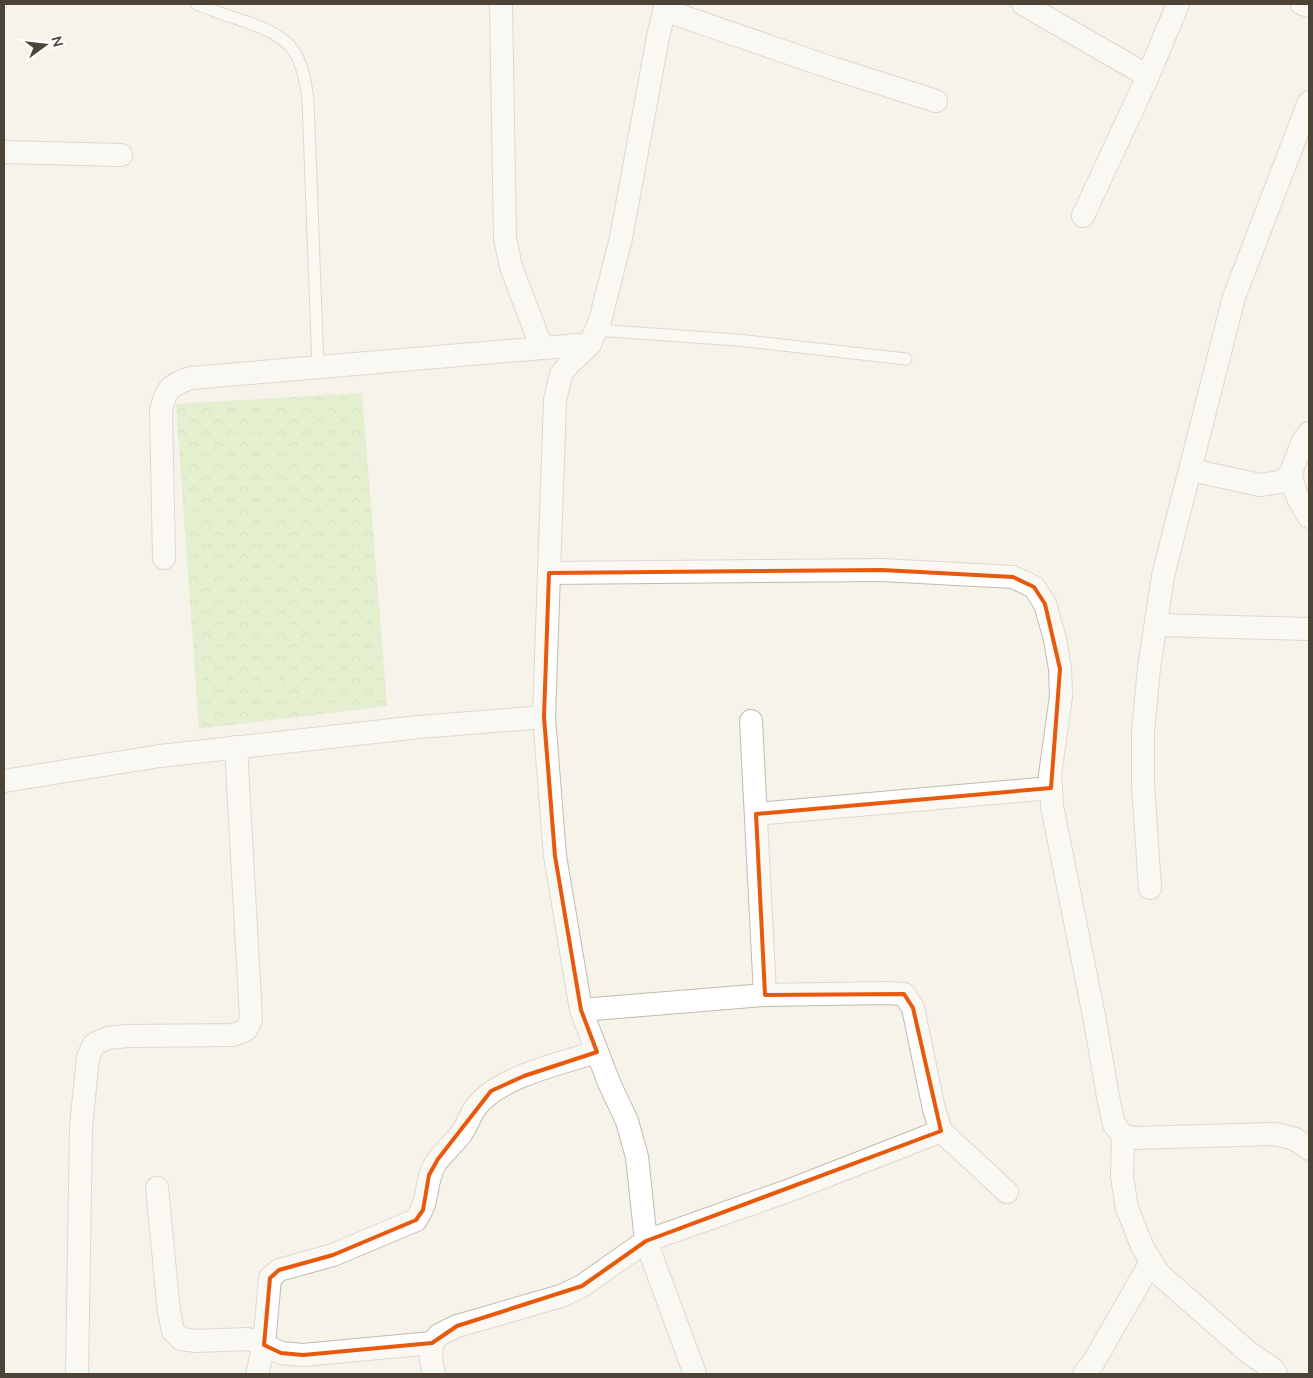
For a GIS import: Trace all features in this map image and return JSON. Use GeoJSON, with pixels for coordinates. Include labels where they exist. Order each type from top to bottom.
{"type":"FeatureCollection","features":[{"type":"Feature","properties":{"kind":"street"},"geometry":{"type":"LineString","coordinates":[[500,4],[505,238],[511,267],[542,348]]}},
{"type":"Feature","properties":{"kind":"street"},"geometry":{"type":"LineString","coordinates":[[1023,4],[1148,76]]}},
{"type":"Feature","properties":{"kind":"street"},"geometry":{"type":"LineString","coordinates":[[1083,216],[1148,76],[1178,4]]}},
{"type":"Feature","properties":{"kind":"street"},"geometry":{"type":"LineString","coordinates":[[1302,4],[1309,6]]}},
{"type":"Feature","properties":{"kind":"street"},"geometry":{"type":"LineString","coordinates":[[695,1374],[646,1241],[637,1158],[627,1121],[610,1086],[581,1010],[555,856],[544,717],[555,400],[561,374],[593,337],[600,321],[621,238],[665,7],[830,67],[936,101]]}},
{"type":"Feature","properties":{"kind":"street"},"geometry":{"type":"LineString","coordinates":[[1150,888],[1143,785],[1143,732],[1149,668],[1163,576],[1234,297],[1309,102]]}},
{"type":"Feature","properties":{"kind":"street"},"geometry":{"type":"LineString","coordinates":[[4,152],[121,155]]}},
{"type":"Feature","properties":{"kind":"street"},"geometry":{"type":"LineString","coordinates":[[164,558],[161,411],[164,398],[173,384],[191,378],[542,348],[593,337]]}},
{"type":"Feature","properties":{"kind":"street"},"geometry":{"type":"LineString","coordinates":[[1191,470],[1260,485],[1280,482],[1290,475],[1303,441],[1309,433]]}},
{"type":"Feature","properties":{"kind":"street"},"geometry":{"type":"LineString","coordinates":[[1290,475],[1298,498],[1309,517]]}},
{"type":"Feature","properties":{"kind":"street"},"geometry":{"type":"LineString","coordinates":[[549,573],[882,570],[1013,578],[1034,587],[1045,604],[1055,639],[1060,669],[1061,696],[1050,775],[1052,806],[1095,1021],[1108,1097],[1114,1124],[1123,1136],[1122,1176],[1127,1208],[1142,1246],[1158,1273],[1276,1374]]}},
{"type":"Feature","properties":{"kind":"street"},"geometry":{"type":"LineString","coordinates":[[1156,625],[1309,629]]}},
{"type":"Feature","properties":{"kind":"street"},"geometry":{"type":"LineString","coordinates":[[4,781],[160,756],[419,728],[544,717]]}},
{"type":"Feature","properties":{"kind":"street"},"geometry":{"type":"LineString","coordinates":[[751,721],[765,995]]}},
{"type":"Feature","properties":{"kind":"street"},"geometry":{"type":"LineString","coordinates":[[77,1374],[81,1127],[88,1057],[94,1044],[108,1038],[127,1036],[233,1035],[246,1030],[251,1019],[236,747]]}},
{"type":"Feature","properties":{"kind":"street"},"geometry":{"type":"LineString","coordinates":[[756,814],[1051,788]]}},
{"type":"Feature","properties":{"kind":"street"},"geometry":{"type":"LineString","coordinates":[[581,1010],[765,995],[904,994],[913,1008],[934,1109],[941,1131],[1007,1192]]}},
{"type":"Feature","properties":{"kind":"street"},"geometry":{"type":"LineString","coordinates":[[257,1374],[264,1344],[270,1278],[279,1270],[333,1255],[416,1220],[423,1210],[429,1175],[438,1159],[462,1133],[476,1107],[491,1092],[524,1076],[597,1052]]}},
{"type":"Feature","properties":{"kind":"street"},"geometry":{"type":"LineString","coordinates":[[434,1374],[431,1360],[432,1343],[439,1335],[457,1326],[561,1296],[575,1289],[646,1241],[793,1189],[941,1131]]}},
{"type":"Feature","properties":{"kind":"street"},"geometry":{"type":"LineString","coordinates":[[1123,1136],[1135,1138],[1275,1134],[1295,1139],[1309,1149]]}},
{"type":"Feature","properties":{"kind":"street"},"geometry":{"type":"LineString","coordinates":[[157,1188],[173,1331],[181,1339],[196,1341],[248,1340],[264,1344],[281,1353],[303,1355],[432,1343]]}},
{"type":"Feature","properties":{"kind":"street"},"geometry":{"type":"LineString","coordinates":[[1084,1374],[1093,1363],[1151,1262]]}},
{"type":"Feature","properties":{"kind":"lane"},"geometry":{"type":"LineString","coordinates":[[196,4],[275,34],[293,50],[301,64],[308,100],[318,367]]}},
{"type":"Feature","properties":{"kind":"lane"},"geometry":{"type":"LineString","coordinates":[[593,337],[737,340],[906,358]]}},
{"type":"Feature","properties":{"kind":"highlighted area"},"geometry":{"type":"Polygon","coordinates":[[[882,570],[1013,577],[1034,587],[1045,604],[1060,669],[1051,788],[756,814],[765,995],[904,994],[913,1008],[941,1131],[646,1241],[582,1286],[457,1326],[432,1343],[303,1355],[281,1353],[264,1345],[270,1278],[279,1270],[333,1255],[416,1220],[423,1210],[429,1175],[438,1159],[491,1091],[524,1076],[597,1052],[581,1010],[555,856],[544,717],[549,573],[882,570]]]}},
{"type":"Feature","properties":{"kind":"green space"},"geometry":{"type":"Polygon","coordinates":[[[362,393],[387,706],[199,729],[176,404],[362,393]]]}}]}
